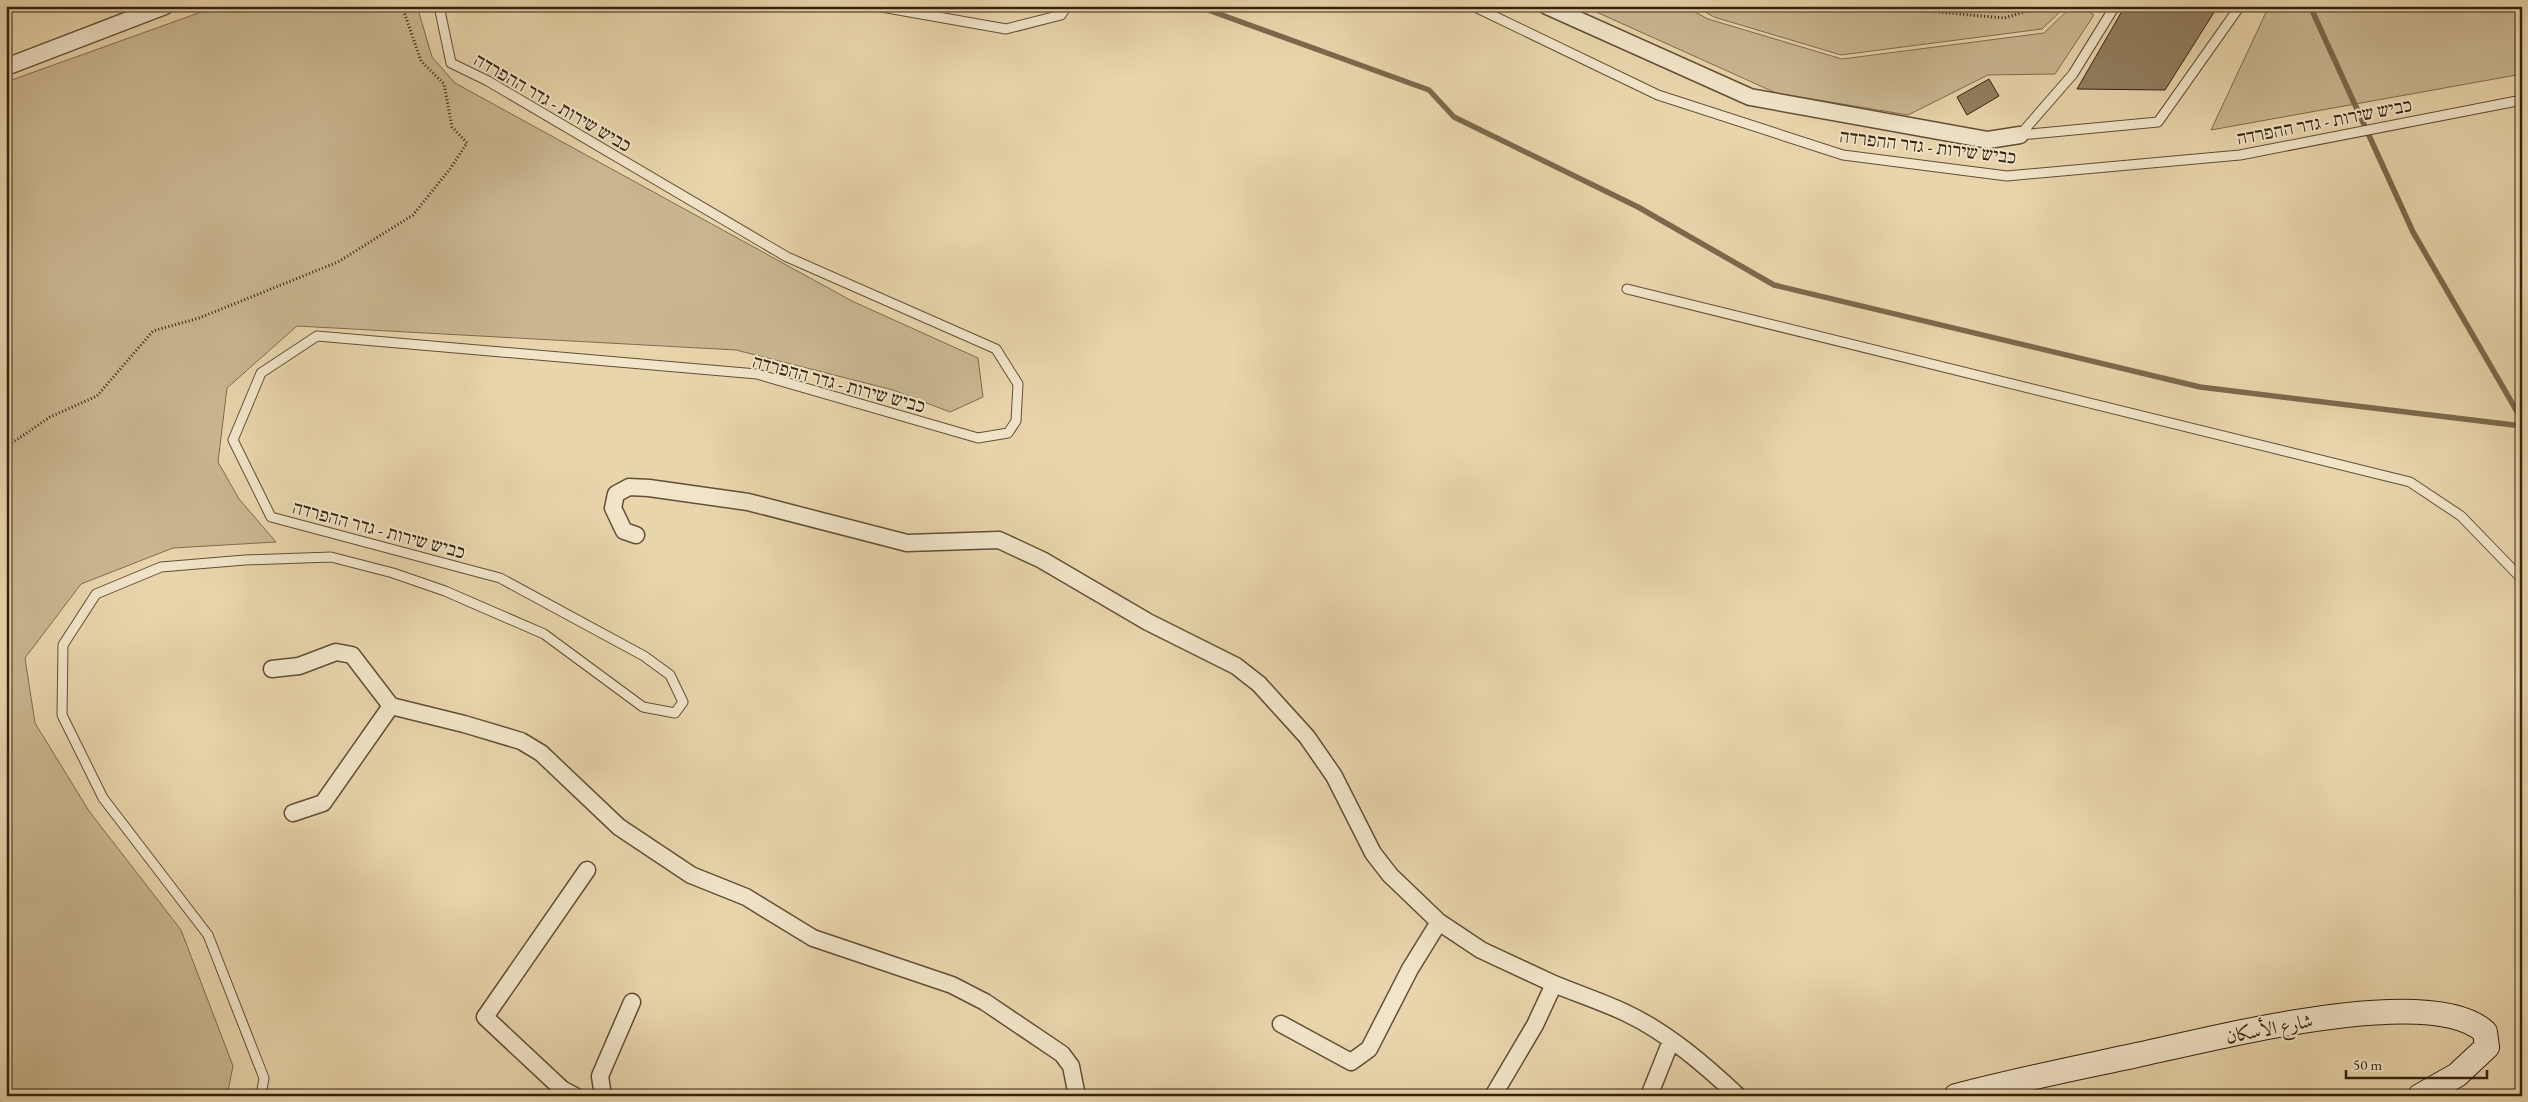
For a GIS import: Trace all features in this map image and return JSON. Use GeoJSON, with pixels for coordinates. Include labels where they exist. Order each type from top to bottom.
{"type":"FeatureCollection","features":[{"type":"Feature","properties":{"kind":"street"},"geometry":{"type":"LineString","coordinates":[[6,67],[165,6]]}},
{"type":"Feature","properties":{"kind":"street"},"geometry":{"type":"LineString","coordinates":[[1547,6],[1750,97],[1988,140],[2020,134]]}},
{"type":"Feature","properties":{"kind":"street"},"geometry":{"type":"LineString","coordinates":[[636,534],[624,531],[613,508],[616,494],[629,487],[693,493],[748,502],[907,543],[999,540],[1042,560],[1148,622],[1236,666],[1259,684],[1307,737],[1334,776],[1372,853],[1390,875],[1440,922],[1481,950],[1554,984],[1627,1013],[1671,1041],[1709,1069],[1738,1096]]}},
{"type":"Feature","properties":{"kind":"street"},"geometry":{"type":"LineString","coordinates":[[272,669],[299,666],[336,652],[352,655],[391,706],[522,741],[541,753],[619,827],[691,875],[746,897],[813,938],[952,985],[985,1002],[1062,1054],[1071,1066],[1077,1096]]}},
{"type":"Feature","properties":{"kind":"street"},"geometry":{"type":"LineString","coordinates":[[293,813],[323,803],[391,706]]}},
{"type":"Feature","properties":{"kind":"street"},"geometry":{"type":"LineString","coordinates":[[575,1096],[562,1089],[485,1017],[587,870]]}},
{"type":"Feature","properties":{"kind":"street"},"geometry":{"type":"LineString","coordinates":[[1281,1024],[1351,1062],[1369,1049],[1410,969],[1440,922]]}},
{"type":"Feature","properties":{"kind":"street"},"geometry":{"type":"LineString","coordinates":[[1493,1096],[1535,1025],[1554,984]]}},
{"type":"Feature","properties":{"kind":"street"},"geometry":{"type":"LineString","coordinates":[[603,1096],[600,1076],[632,1002]]}},
{"type":"Feature","properties":{"kind":"street","name":"شارع الأسكان"},"geometry":{"type":"LineString","coordinates":[[1956,1096],[2013,1081],[2275,1025],[2340,1015],[2430,1013],[2456,1017],[2476,1024],[2486,1032],[2487,1047],[2457,1075],[2420,1096]]}},
{"type":"Feature","properties":{"kind":"street"},"geometry":{"type":"LineString","coordinates":[[1648,1096],[1671,1041]]}},
{"type":"Feature","properties":{"kind":"lane"},"geometry":{"type":"LineString","coordinates":[[6,8],[10,6]]}},
{"type":"Feature","properties":{"kind":"lane","name":"כביש שירות - גדר ההפרדה"},"geometry":{"type":"LineString","coordinates":[[261,1096],[264,1078],[208,935],[103,798],[62,715],[62,644],[96,594],[161,568],[245,560],[331,557],[393,573],[444,591],[544,634],[643,707],[675,713],[683,702],[670,675],[644,656],[500,578],[271,517],[233,440],[261,373],[317,336],[757,374],[978,438],[1008,432],[1016,421],[1018,384],[996,349],[788,257],[488,81],[450,62],[439,6]]}},
{"type":"Feature","properties":{"kind":"lane"},"geometry":{"type":"LineString","coordinates":[[876,6],[1006,29],[1061,15],[1067,6]]}},
{"type":"Feature","properties":{"kind":"lane","name":"כביש שירות - גדר ההפרדה"},"geometry":{"type":"LineString","coordinates":[[1473,6],[1658,95],[1843,155],[2007,176],[2240,155],[2522,100]]}},
{"type":"Feature","properties":{"kind":"lane"},"geometry":{"type":"LineString","coordinates":[[2020,134],[2073,74],[2115,6]]}},
{"type":"Feature","properties":{"kind":"lane"},"geometry":{"type":"LineString","coordinates":[[2020,134],[2158,122],[2240,6]]}},
{"type":"Feature","properties":{"kind":"lane"},"geometry":{"type":"LineString","coordinates":[[1627,289],[2410,482],[2460,516],[2522,580]]}},
{"type":"Feature","properties":{"kind":"path"},"geometry":{"type":"LineString","coordinates":[[6,447],[50,417],[97,396],[153,330],[199,318],[338,262],[414,215],[450,169],[467,143],[452,127],[444,84],[421,61],[402,6]]}},
{"type":"Feature","properties":{"kind":"path"},"geometry":{"type":"LineString","coordinates":[[1834,6],[1903,9],[2004,18],[2045,6]]}},
{"type":"Feature","properties":{"kind":"shaded area"},"geometry":{"type":"Polygon","coordinates":[[[218,6],[417,6],[432,57],[455,83],[852,301],[978,358],[983,397],[950,412],[893,390],[736,350],[297,326],[227,388],[218,462],[239,499],[276,542],[173,548],[81,584],[25,658],[35,723],[89,811],[181,930],[233,1066],[227,1096],[6,1096],[6,82],[218,6]]]}},
{"type":"Feature","properties":{"kind":"shaded area"},"geometry":{"type":"Polygon","coordinates":[[[1583,6],[1684,6],[1708,19],[1842,59],[2044,33],[2072,6],[2080,6],[2094,15],[2055,74],[1988,75],[1908,115],[1776,93],[1583,6]]]}},
{"type":"Feature","properties":{"kind":"shaded area"},"geometry":{"type":"Polygon","coordinates":[[[1695,6],[2066,6],[2042,29],[1841,55],[1714,17],[1695,6]]]}},
{"type":"Feature","properties":{"kind":"shaded area"},"geometry":{"type":"Polygon","coordinates":[[[2269,6],[2522,6],[2522,74],[2211,130],[2269,6]]]}},
{"type":"Feature","properties":{"kind":"building"},"geometry":{"type":"Polygon","coordinates":[[[2125,6],[2218,6],[2165,90],[2077,89],[2125,6]]]}},
{"type":"Feature","properties":{"kind":"building"},"geometry":{"type":"Polygon","coordinates":[[[1989,79],[1999,96],[1967,115],[1957,97],[1989,79]]]}},
{"type":"Feature","properties":{"kind":"waterway"},"geometry":{"type":"LineString","coordinates":[[1197,6],[1429,90],[1454,117],[1638,207],[1774,285],[2200,387],[2522,426]]}},
{"type":"Feature","properties":{"kind":"waterway"},"geometry":{"type":"LineString","coordinates":[[2310,6],[2413,232],[2522,420]]}}]}
